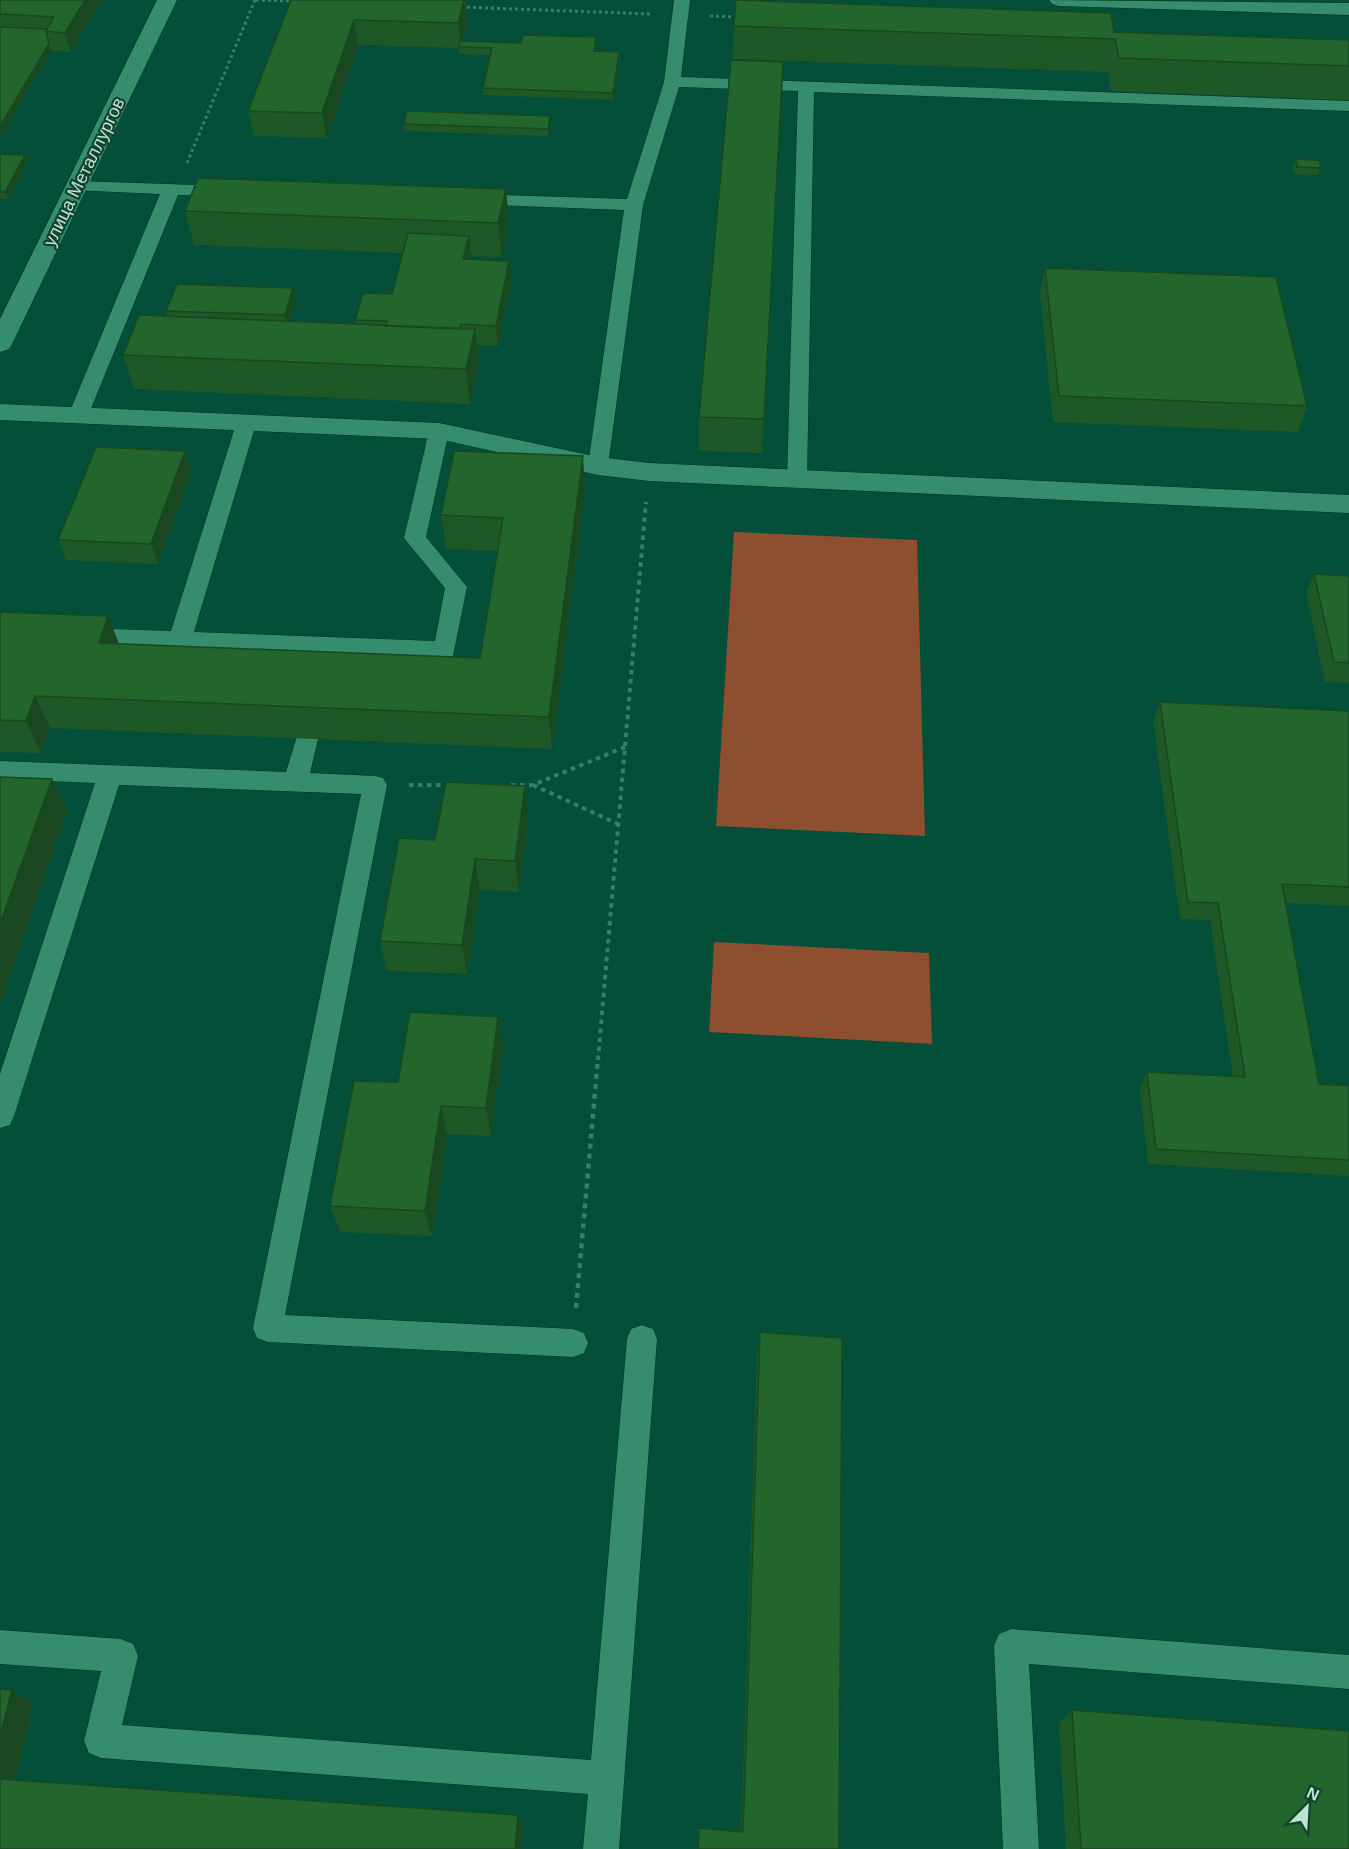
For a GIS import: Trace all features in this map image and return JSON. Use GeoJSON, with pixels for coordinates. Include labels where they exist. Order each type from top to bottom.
{"type":"FeatureCollection","features":[{"type":"Feature","properties":{"kind":"street","name":"улица Металлургов"},"geometry":{"type":"LineString","coordinates":[[0,344],[167,0]]}},
{"type":"Feature","properties":{"kind":"street"},"geometry":{"type":"LineString","coordinates":[[1059,0],[1198,2],[1349,9]]}},
{"type":"Feature","properties":{"kind":"street"},"geometry":{"type":"LineString","coordinates":[[0,412],[439,431],[598,466],[649,472],[1349,504]]}},
{"type":"Feature","properties":{"kind":"lane"},"geometry":{"type":"LineString","coordinates":[[598,466],[634,205],[672,82],[681,8]]}},
{"type":"Feature","properties":{"kind":"lane"},"geometry":{"type":"LineString","coordinates":[[672,82],[1349,106]]}},
{"type":"Feature","properties":{"kind":"lane"},"geometry":{"type":"LineString","coordinates":[[797,480],[806,86]]}},
{"type":"Feature","properties":{"kind":"lane"},"geometry":{"type":"LineString","coordinates":[[77,186],[246,192]]}},
{"type":"Feature","properties":{"kind":"lane"},"geometry":{"type":"LineString","coordinates":[[78,416],[173,189]]}},
{"type":"Feature","properties":{"kind":"lane"},"geometry":{"type":"LineString","coordinates":[[458,199],[634,205]]}},
{"type":"Feature","properties":{"kind":"lane"},"geometry":{"type":"LineString","coordinates":[[180,640],[246,424]]}},
{"type":"Feature","properties":{"kind":"lane"},"geometry":{"type":"LineString","coordinates":[[60,635],[180,640],[326,656],[445,650],[456,587],[415,538],[439,431]]}},
{"type":"Feature","properties":{"kind":"lane"},"geometry":{"type":"LineString","coordinates":[[296,782],[306,739]]}},
{"type":"Feature","properties":{"kind":"lane"},"geometry":{"type":"LineString","coordinates":[[0,770],[375,785],[268,1328],[573,1343]]}},
{"type":"Feature","properties":{"kind":"lane"},"geometry":{"type":"LineString","coordinates":[[0,1116],[110,775]]}},
{"type":"Feature","properties":{"kind":"lane"},"geometry":{"type":"LineString","coordinates":[[601,1849],[642,1339]]}},
{"type":"Feature","properties":{"kind":"lane"},"geometry":{"type":"LineString","coordinates":[[1021,1849],[1011,1646],[1349,1672]]}},
{"type":"Feature","properties":{"kind":"lane"},"geometry":{"type":"LineString","coordinates":[[0,1647],[121,1656],[101,1741],[606,1778]]}},
{"type":"Feature","properties":{"kind":"path"},"geometry":{"type":"LineString","coordinates":[[173,189],[256,0],[303,2]]}},
{"type":"Feature","properties":{"kind":"path"},"geometry":{"type":"LineString","coordinates":[[457,7],[681,8],[740,17]]}},
{"type":"Feature","properties":{"kind":"path"},"geometry":{"type":"LineString","coordinates":[[573,1343],[649,472]]}},
{"type":"Feature","properties":{"kind":"path"},"geometry":{"type":"LineString","coordinates":[[510,785],[533,785],[625,747]]}},
{"type":"Feature","properties":{"kind":"path"},"geometry":{"type":"LineString","coordinates":[[375,785],[454,785]]}},
{"type":"Feature","properties":{"kind":"path"},"geometry":{"type":"LineString","coordinates":[[533,785],[618,824]]}},
{"type":"Feature","properties":{"kind":"shaded area"},"geometry":{"type":"Polygon","coordinates":[[[734,532],[917,540],[925,836],[716,826],[734,532]]]}},
{"type":"Feature","properties":{"kind":"shaded area"},"geometry":{"type":"Polygon","coordinates":[[[714,942],[929,953],[932,1044],[709,1032],[714,942]]]}},
{"type":"Feature","properties":{"kind":"building"},"geometry":{"type":"Polygon","coordinates":[[[0,0],[85,0],[65,33],[46,31],[54,17],[0,14],[0,0]]]}},
{"type":"Feature","properties":{"kind":"building"},"geometry":{"type":"Polygon","coordinates":[[[291,0],[464,0],[458,23],[354,20],[322,113],[248,111],[291,0]]]}},
{"type":"Feature","properties":{"kind":"building"},"geometry":{"type":"Polygon","coordinates":[[[736,0],[1111,13],[1114,32],[1349,40],[1349,66],[1119,58],[1115,39],[734,26],[736,0]]]}},
{"type":"Feature","properties":{"kind":"building"},"geometry":{"type":"Polygon","coordinates":[[[0,27],[47,29],[49,44],[0,126],[0,27]]]}},
{"type":"Feature","properties":{"kind":"building"},"geometry":{"type":"Polygon","coordinates":[[[523,35],[596,37],[594,51],[619,52],[613,93],[483,88],[492,48],[459,47],[460,41],[521,43],[523,35]]]}},
{"type":"Feature","properties":{"kind":"building"},"geometry":{"type":"Polygon","coordinates":[[[731,60],[783,62],[764,419],[699,417],[731,60]]]}},
{"type":"Feature","properties":{"kind":"building"},"geometry":{"type":"Polygon","coordinates":[[[407,111],[550,116],[548,129],[404,124],[407,111]]]}},
{"type":"Feature","properties":{"kind":"building"},"geometry":{"type":"Polygon","coordinates":[[[0,154],[25,155],[5,192],[0,192],[0,154]]]}},
{"type":"Feature","properties":{"kind":"building"},"geometry":{"type":"Polygon","coordinates":[[[1296,159],[1319,160],[1321,168],[1297,167],[1296,159]]]}},
{"type":"Feature","properties":{"kind":"building"},"geometry":{"type":"Polygon","coordinates":[[[198,178],[506,189],[498,223],[185,211],[198,178]]]}},
{"type":"Feature","properties":{"kind":"building"},"geometry":{"type":"Polygon","coordinates":[[[408,233],[469,236],[463,259],[509,261],[496,326],[461,324],[460,329],[385,326],[387,321],[355,320],[363,293],[392,294],[408,233]]]}},
{"type":"Feature","properties":{"kind":"building"},"geometry":{"type":"Polygon","coordinates":[[[1045,268],[1276,277],[1307,406],[1059,396],[1045,268]]]}},
{"type":"Feature","properties":{"kind":"building"},"geometry":{"type":"Polygon","coordinates":[[[177,284],[293,288],[285,315],[166,311],[177,284]]]}},
{"type":"Feature","properties":{"kind":"building"},"geometry":{"type":"Polygon","coordinates":[[[139,315],[475,329],[466,369],[123,355],[139,315]]]}},
{"type":"Feature","properties":{"kind":"building"},"geometry":{"type":"Polygon","coordinates":[[[96,447],[185,451],[151,544],[58,540],[96,447]]]}},
{"type":"Feature","properties":{"kind":"building"},"geometry":{"type":"Polygon","coordinates":[[[454,451],[583,456],[549,717],[35,696],[26,721],[0,720],[0,612],[108,616],[99,643],[480,658],[503,518],[441,515],[454,451]]]}},
{"type":"Feature","properties":{"kind":"building"},"geometry":{"type":"Polygon","coordinates":[[[1314,574],[1349,576],[1349,663],[1334,662],[1314,574]]]}},
{"type":"Feature","properties":{"kind":"building"},"geometry":{"type":"Polygon","coordinates":[[[1160,702],[1349,711],[1349,887],[1282,884],[1319,1084],[1349,1086],[1349,1160],[1156,1149],[1147,1072],[1245,1077],[1218,903],[1188,902],[1160,702]]]}},
{"type":"Feature","properties":{"kind":"building"},"geometry":{"type":"Polygon","coordinates":[[[0,777],[52,779],[0,924],[0,777]]]}},
{"type":"Feature","properties":{"kind":"building"},"geometry":{"type":"Polygon","coordinates":[[[446,782],[525,786],[515,861],[475,859],[462,945],[380,941],[399,838],[435,840],[446,782]]]}},
{"type":"Feature","properties":{"kind":"building"},"geometry":{"type":"Polygon","coordinates":[[[410,1012],[498,1017],[486,1108],[441,1106],[425,1211],[330,1206],[354,1081],[398,1082],[410,1012]]]}},
{"type":"Feature","properties":{"kind":"building"},"geometry":{"type":"Polygon","coordinates":[[[760,1332],[842,1338],[839,1849],[698,1849],[699,1828],[743,1832],[760,1332]]]}},
{"type":"Feature","properties":{"kind":"building"},"geometry":{"type":"Polygon","coordinates":[[[0,1689],[12,1690],[0,1735],[0,1689]]]}},
{"type":"Feature","properties":{"kind":"building"},"geometry":{"type":"Polygon","coordinates":[[[1072,1710],[1349,1731],[1349,1849],[1081,1849],[1072,1710]]]}},
{"type":"Feature","properties":{"kind":"building"},"geometry":{"type":"Polygon","coordinates":[[[0,1779],[518,1815],[515,1849],[0,1849],[0,1779]]]}}]}
